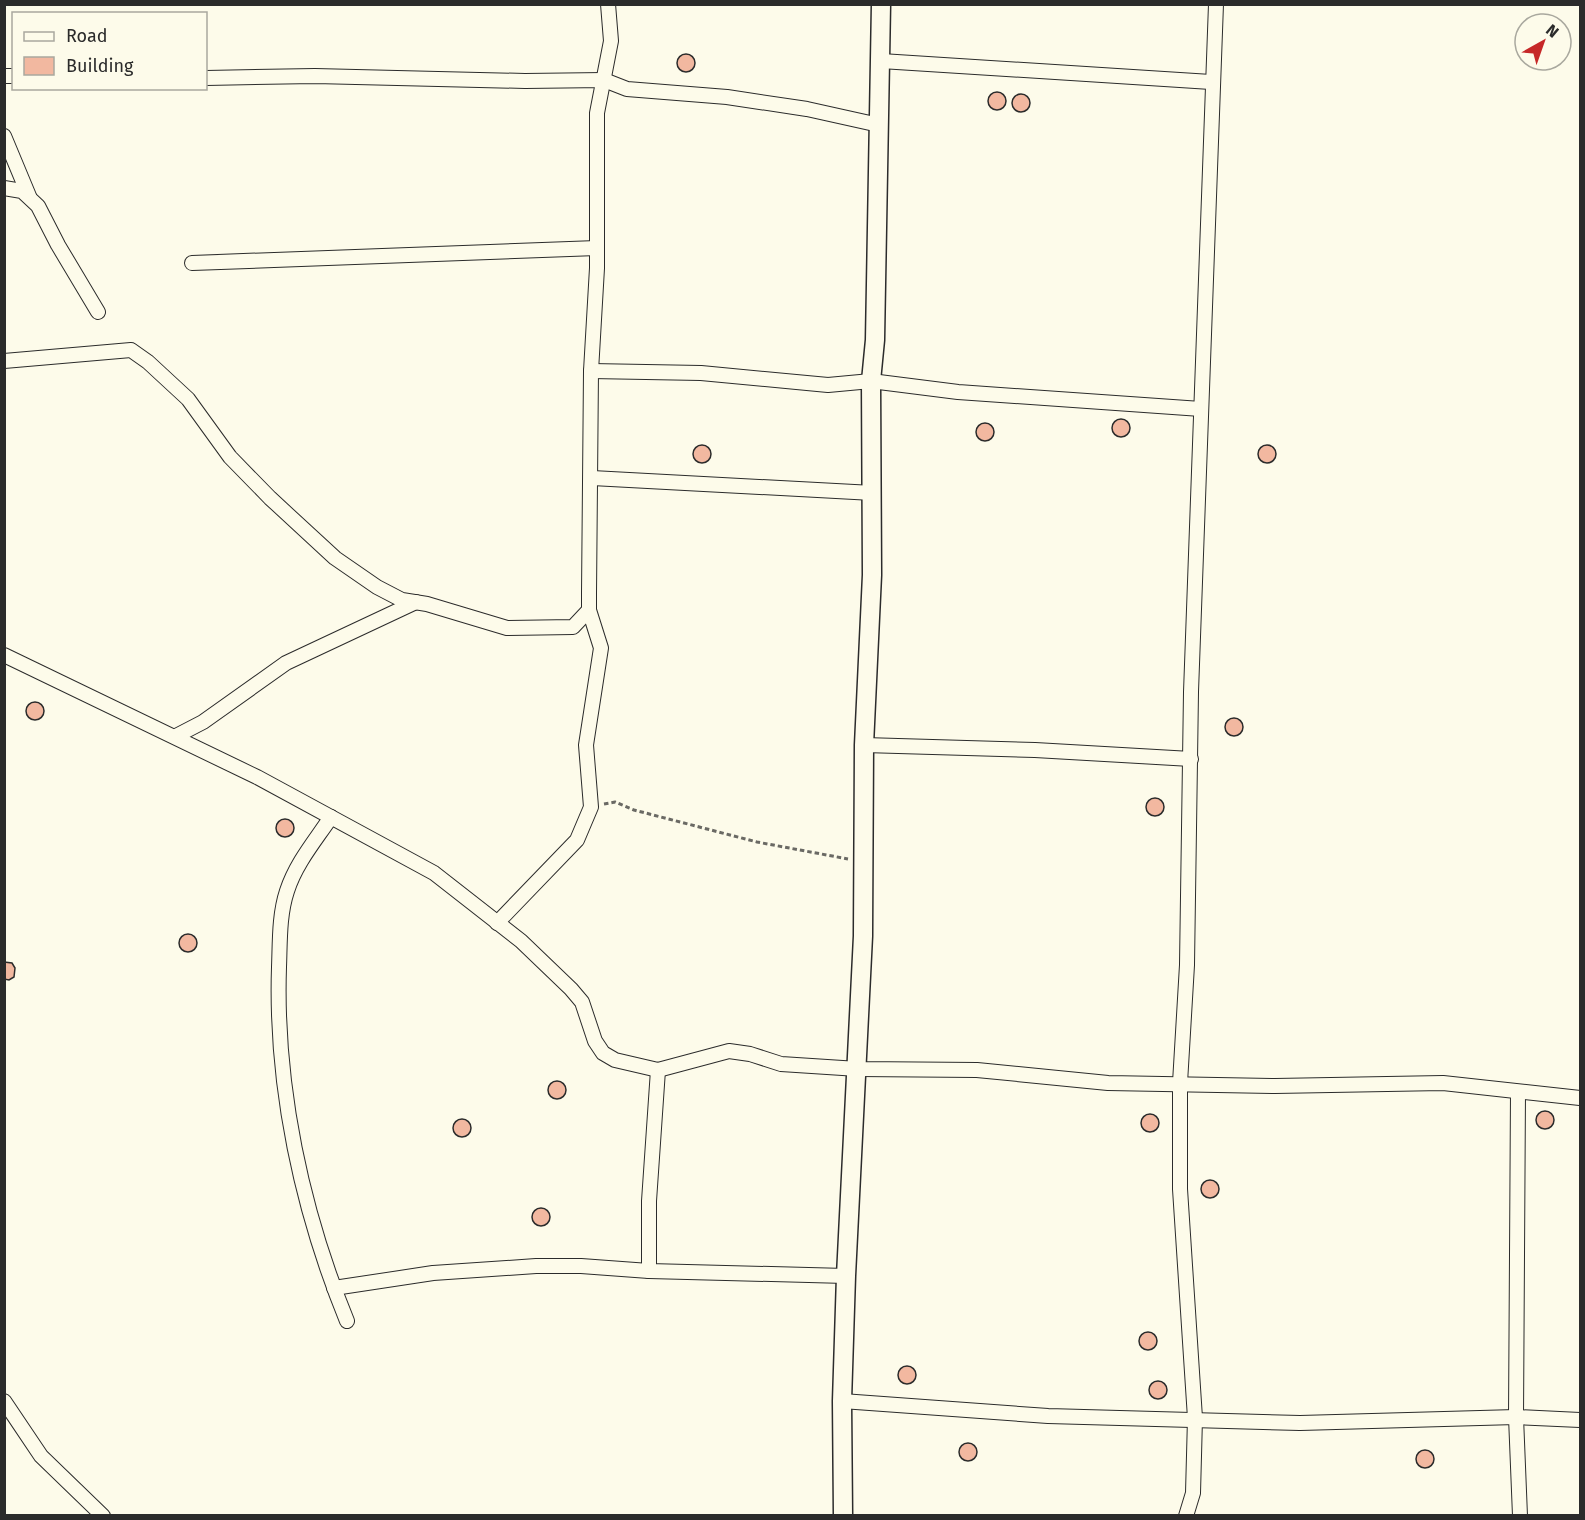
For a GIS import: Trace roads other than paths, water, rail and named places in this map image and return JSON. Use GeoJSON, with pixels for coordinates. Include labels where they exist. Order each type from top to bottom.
{"type":"FeatureCollection","features":[{"type":"Feature","properties":{"kind":"street"},"geometry":{"type":"LineString","coordinates":[[497,922],[578,840],[591,807],[586,745],[601,648],[590,610],[591,370],[597,248],[597,113],[611,41],[608,4]]}},
{"type":"Feature","properties":{"kind":"street"},"geometry":{"type":"LineString","coordinates":[[843,1515],[842,1401],[846,1276],[858,1069],[864,863],[864,746],[873,493],[871,381],[875,340],[881,4]]}},
{"type":"Feature","properties":{"kind":"street"},"geometry":{"type":"LineString","coordinates":[[1186,1515],[1192,1493],[1195,1418],[1180,1189],[1180,1083],[1187,965],[1201,409],[1211,174],[1211,82],[1216,4]]}},
{"type":"Feature","properties":{"kind":"street"},"geometry":{"type":"LineString","coordinates":[[881,61],[1211,82]]}},
{"type":"Feature","properties":{"kind":"street"},"geometry":{"type":"LineString","coordinates":[[207,78],[315,76],[525,81],[604,80],[627,88],[727,97],[807,109],[879,125]]}},
{"type":"Feature","properties":{"kind":"street"},"geometry":{"type":"LineString","coordinates":[[4,136],[29,196],[38,206],[58,245],[98,312]]}},
{"type":"Feature","properties":{"kind":"street"},"geometry":{"type":"LineString","coordinates":[[4,188],[29,196]]}},
{"type":"Feature","properties":{"kind":"street"},"geometry":{"type":"LineString","coordinates":[[192,263],[597,248]]}},
{"type":"Feature","properties":{"kind":"street"},"geometry":{"type":"LineString","coordinates":[[4,361],[131,350],[148,362],[188,399],[230,457],[335,558],[377,587],[402,600],[507,628],[573,627],[590,610]]}},
{"type":"Feature","properties":{"kind":"street"},"geometry":{"type":"LineString","coordinates":[[591,370],[701,373],[828,385],[871,381],[982,394],[1201,409]]}},
{"type":"Feature","properties":{"kind":"street"},"geometry":{"type":"LineString","coordinates":[[592,478],[873,493]]}},
{"type":"Feature","properties":{"kind":"street"},"geometry":{"type":"LineString","coordinates":[[176,736],[203,722],[286,663],[416,602]]}},
{"type":"Feature","properties":{"kind":"street"},"geometry":{"type":"LineString","coordinates":[[4,655],[176,736],[434,873],[497,922],[558,976],[582,1002],[595,1041],[603,1053],[615,1060],[658,1070],[729,1051],[750,1054],[781,1064],[858,1069],[978,1070],[1108,1083],[1275,1086],[1443,1083],[1581,1098]]}},
{"type":"Feature","properties":{"kind":"street"},"geometry":{"type":"LineString","coordinates":[[864,746],[1035,750],[1191,759]]}},
{"type":"Feature","properties":{"kind":"street"},"geometry":{"type":"LineString","coordinates":[[331,817],[303,857],[286,892],[280,931],[278,1005],[282,1066],[294,1141],[322,1260],[347,1321]]}},
{"type":"Feature","properties":{"kind":"street"},"geometry":{"type":"LineString","coordinates":[[649,1272],[649,1201],[658,1070]]}},
{"type":"Feature","properties":{"kind":"street"},"geometry":{"type":"LineString","coordinates":[[1518,1092],[1516,1417],[1520,1515]]}},
{"type":"Feature","properties":{"kind":"street"},"geometry":{"type":"LineString","coordinates":[[334,1288],[433,1273],[536,1266],[581,1266],[649,1272],[846,1276]]}},
{"type":"Feature","properties":{"kind":"street"},"geometry":{"type":"LineString","coordinates":[[4,1401],[41,1456],[103,1515]]}},
{"type":"Feature","properties":{"kind":"street"},"geometry":{"type":"LineString","coordinates":[[842,1401],[1048,1416],[1195,1418],[1300,1423],[1516,1417],[1581,1420]]}}]}
